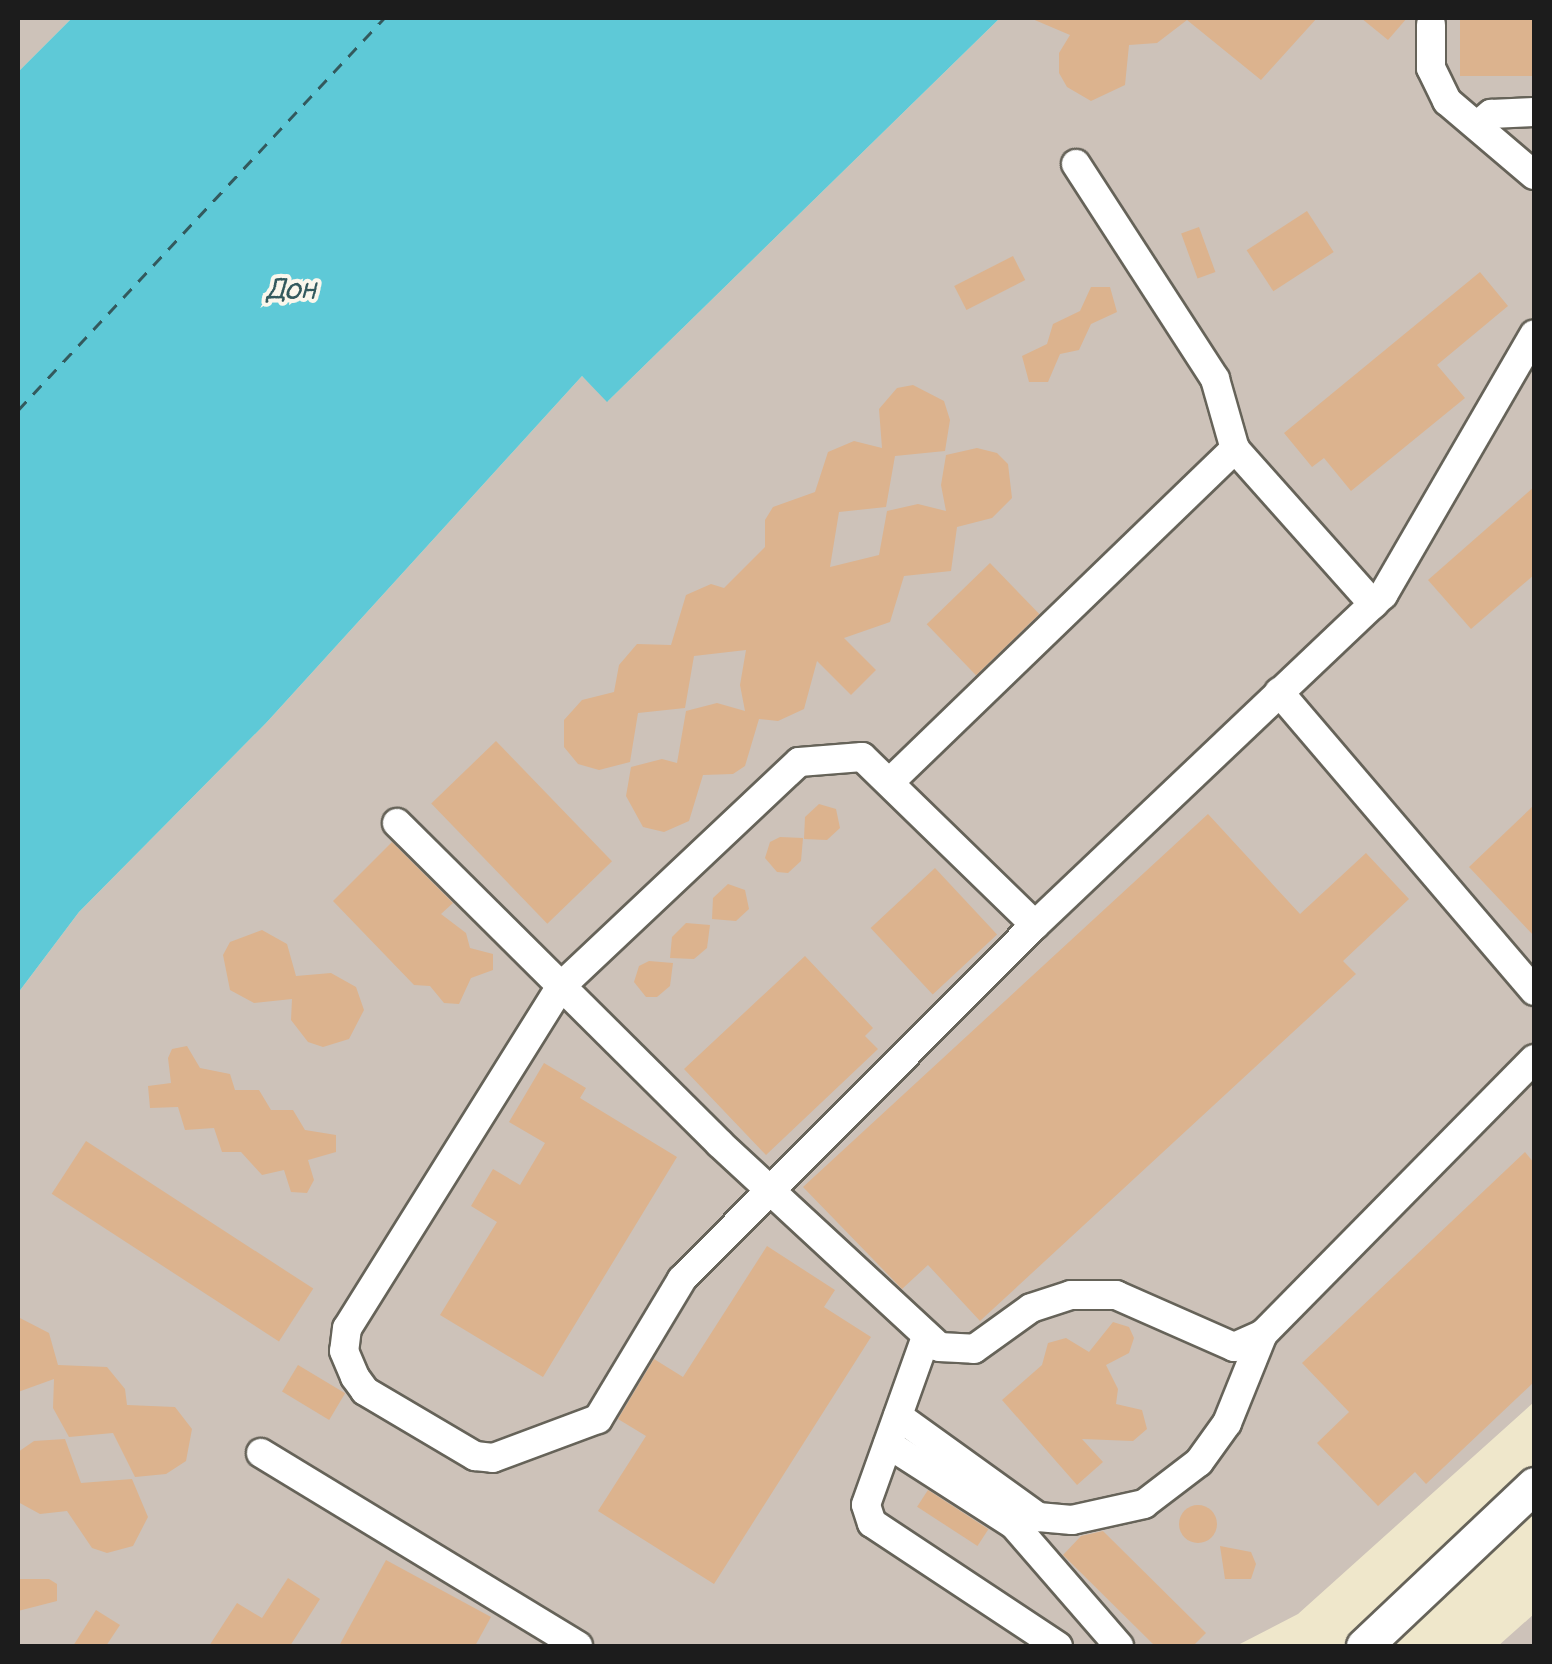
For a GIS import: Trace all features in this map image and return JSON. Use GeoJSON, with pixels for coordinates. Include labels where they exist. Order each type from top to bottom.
{"type":"FeatureCollection","features":[{"type":"Feature","properties":{"kind":"main road"},"geometry":{"type":"LineString","coordinates":[[1364,1646],[1529,1500]]}},
{"type":"Feature","properties":{"kind":"lane"},"geometry":{"type":"LineString","coordinates":[[1432,25],[1432,68],[1447,100],[1480,124],[1534,175]]}},
{"type":"Feature","properties":{"kind":"lane"},"geometry":{"type":"LineString","coordinates":[[1480,124],[1491,114],[1534,112]]}},
{"type":"Feature","properties":{"kind":"lane"},"geometry":{"type":"LineString","coordinates":[[1076,164],[1216,380],[1235,449],[1373,604]]}},
{"type":"Feature","properties":{"kind":"lane"},"geometry":{"type":"LineString","coordinates":[[1035,925],[892,780],[862,756],[799,762],[561,986],[347,1328],[344,1351],[365,1391],[474,1456],[494,1458],[580,1429],[598,1419],[682,1279],[1035,925],[1373,604],[1534,334]]}},
{"type":"Feature","properties":{"kind":"lane"},"geometry":{"type":"LineString","coordinates":[[892,780],[1235,449]]}},
{"type":"Feature","properties":{"kind":"lane"},"geometry":{"type":"LineString","coordinates":[[1279,692],[1534,991]]}},
{"type":"Feature","properties":{"kind":"lane"},"geometry":{"type":"LineString","coordinates":[[397,823],[768,1190],[940,1347],[974,1349],[1030,1308],[1071,1295],[1116,1295],[1234,1347],[1262,1334],[1534,1060]]}},
{"type":"Feature","properties":{"kind":"lane"},"geometry":{"type":"LineString","coordinates":[[898,1416],[1038,1517],[1072,1520],[1144,1504],[1199,1462],[1228,1423],[1262,1334]]}},
{"type":"Feature","properties":{"kind":"lane"},"geometry":{"type":"LineString","coordinates":[[926,1337],[866,1505],[872,1522],[1058,1646]]}},
{"type":"Feature","properties":{"kind":"lane"},"geometry":{"type":"LineString","coordinates":[[888,1444],[1014,1525],[1119,1646]]}},
{"type":"Feature","properties":{"kind":"lane"},"geometry":{"type":"LineString","coordinates":[[261,1453],[578,1646]]}},
{"type":"Feature","properties":{"kind":"shaded area"},"geometry":{"type":"Polygon","coordinates":[[[18,18],[72,18],[18,72],[18,18]]]}},
{"type":"Feature","properties":{"kind":"shaded area"},"geometry":{"type":"Polygon","coordinates":[[[1000,18],[1534,18],[1534,1402],[1298,1614],[1236,1646],[18,1646],[18,993],[79,912],[267,722],[582,376],[608,401],[1000,18]]]}},
{"type":"Feature","properties":{"kind":"shaded area"},"geometry":{"type":"Polygon","coordinates":[[[1534,1614],[1534,1646],[1498,1646],[1534,1614]]]}},
{"type":"Feature","properties":{"kind":"water","name":"Дон"},"geometry":{"type":"Polygon","coordinates":[[[72,18],[1000,18],[607,402],[582,376],[267,722],[79,912],[18,993],[18,72],[72,18]]]}},
{"type":"Feature","properties":{"kind":"building"},"geometry":{"type":"Polygon","coordinates":[[[1030,18],[1317,18],[1261,80],[1187,20],[1157,43],[1129,45],[1125,85],[1091,101],[1067,87],[1059,73],[1059,53],[1070,35],[1030,18]]]}},
{"type":"Feature","properties":{"kind":"building"},"geometry":{"type":"Polygon","coordinates":[[[1361,18],[1407,18],[1388,40],[1361,18]]]}},
{"type":"Feature","properties":{"kind":"building"},"geometry":{"type":"Polygon","coordinates":[[[1460,18],[1534,18],[1534,76],[1460,76],[1460,18]]]}},
{"type":"Feature","properties":{"kind":"building"},"geometry":{"type":"Polygon","coordinates":[[[1307,211],[1334,252],[1273,291],[1247,250],[1307,211]]]}},
{"type":"Feature","properties":{"kind":"building"},"geometry":{"type":"Polygon","coordinates":[[[1199,227],[1215,272],[1198,279],[1181,233],[1199,227]]]}},
{"type":"Feature","properties":{"kind":"building"},"geometry":{"type":"Polygon","coordinates":[[[1013,256],[1025,280],[966,310],[954,286],[1013,256]]]}},
{"type":"Feature","properties":{"kind":"building"},"geometry":{"type":"Polygon","coordinates":[[[1480,272],[1508,306],[1437,365],[1465,398],[1351,491],[1324,458],[1312,467],[1284,433],[1480,272]]]}},
{"type":"Feature","properties":{"kind":"building"},"geometry":{"type":"Polygon","coordinates":[[[1091,287],[1110,287],[1117,312],[1091,324],[1079,350],[1060,354],[1048,382],[1029,382],[1022,356],[1047,344],[1053,324],[1080,311],[1091,287]]]}},
{"type":"Feature","properties":{"kind":"building"},"geometry":{"type":"Polygon","coordinates":[[[913,385],[944,401],[950,420],[945,451],[895,456],[886,507],[839,512],[830,567],[879,555],[887,511],[918,504],[946,511],[941,485],[946,455],[977,448],[997,453],[1008,464],[1012,498],[992,518],[957,527],[951,571],[904,576],[890,622],[844,638],[876,670],[851,695],[817,661],[804,709],[778,721],[759,719],[745,766],[733,774],[703,775],[689,821],[664,832],[643,827],[626,796],[631,767],[662,759],[677,763],[686,711],[717,703],[745,711],[740,685],[746,650],[694,656],[685,708],[638,713],[630,762],[599,770],[578,764],[564,747],[564,720],[582,700],[614,692],[619,665],[637,644],[671,645],[686,595],[711,584],[724,588],[765,547],[765,520],[773,507],[815,492],[828,452],[854,441],[882,448],[879,409],[897,388],[913,385]]]}},
{"type":"Feature","properties":{"kind":"building"},"geometry":{"type":"Polygon","coordinates":[[[1534,487],[1534,575],[1471,629],[1428,580],[1534,487]]]}},
{"type":"Feature","properties":{"kind":"building"},"geometry":{"type":"Polygon","coordinates":[[[990,563],[1039,614],[976,675],[927,624],[990,563]]]}},
{"type":"Feature","properties":{"kind":"building"},"geometry":{"type":"Polygon","coordinates":[[[496,741],[612,861],[547,924],[431,804],[496,741]]]}},
{"type":"Feature","properties":{"kind":"building"},"geometry":{"type":"Polygon","coordinates":[[[819,804],[836,809],[840,828],[827,840],[804,839],[805,817],[819,804]]]}},
{"type":"Feature","properties":{"kind":"building"},"geometry":{"type":"Polygon","coordinates":[[[1534,805],[1534,936],[1469,867],[1534,805]]]}},
{"type":"Feature","properties":{"kind":"building"},"geometry":{"type":"Polygon","coordinates":[[[1208,814],[1300,914],[1366,853],[1409,899],[1343,961],[1356,974],[980,1321],[928,1265],[902,1289],[803,1187],[1208,814]]]}},
{"type":"Feature","properties":{"kind":"building"},"geometry":{"type":"Polygon","coordinates":[[[780,837],[803,838],[801,861],[788,873],[777,872],[765,858],[770,842],[780,837]]]}},
{"type":"Feature","properties":{"kind":"building"},"geometry":{"type":"Polygon","coordinates":[[[392,842],[453,903],[441,914],[466,933],[470,948],[493,954],[493,970],[471,978],[459,1004],[444,1003],[430,986],[414,985],[333,901],[392,842]]]}},
{"type":"Feature","properties":{"kind":"building"},"geometry":{"type":"Polygon","coordinates":[[[935,868],[997,935],[933,995],[871,928],[935,868]]]}},
{"type":"Feature","properties":{"kind":"building"},"geometry":{"type":"Polygon","coordinates":[[[728,884],[745,890],[749,909],[736,921],[712,919],[713,898],[728,884]]]}},
{"type":"Feature","properties":{"kind":"building"},"geometry":{"type":"Polygon","coordinates":[[[686,923],[710,925],[707,948],[694,959],[670,958],[672,937],[686,923]]]}},
{"type":"Feature","properties":{"kind":"building"},"geometry":{"type":"Polygon","coordinates":[[[262,930],[287,944],[296,976],[331,973],[356,987],[364,1010],[349,1039],[323,1047],[308,1042],[291,1020],[292,999],[254,1003],[230,990],[223,955],[230,942],[262,930]]]}},
{"type":"Feature","properties":{"kind":"building"},"geometry":{"type":"Polygon","coordinates":[[[805,956],[873,1028],[865,1036],[878,1049],[766,1155],[684,1069],[805,956]]]}},
{"type":"Feature","properties":{"kind":"building"},"geometry":{"type":"Polygon","coordinates":[[[649,961],[673,963],[670,986],[657,997],[646,997],[634,982],[639,966],[649,961]]]}},
{"type":"Feature","properties":{"kind":"building"},"geometry":{"type":"Polygon","coordinates":[[[187,1046],[200,1068],[230,1074],[235,1090],[259,1090],[271,1110],[293,1110],[305,1130],[336,1135],[336,1152],[308,1160],[314,1180],[307,1193],[291,1192],[284,1170],[262,1175],[241,1152],[222,1152],[214,1128],[185,1130],[178,1107],[150,1108],[148,1086],[171,1083],[168,1058],[172,1049],[187,1046]]]}},
{"type":"Feature","properties":{"kind":"building"},"geometry":{"type":"Polygon","coordinates":[[[544,1063],[586,1088],[580,1098],[677,1157],[543,1377],[440,1315],[497,1222],[471,1206],[493,1169],[520,1185],[545,1143],[509,1122],[544,1063]]]}},
{"type":"Feature","properties":{"kind":"building"},"geometry":{"type":"Polygon","coordinates":[[[86,1141],[313,1289],[279,1341],[52,1194],[86,1141]]]}},
{"type":"Feature","properties":{"kind":"building"},"geometry":{"type":"Polygon","coordinates":[[[1525,1152],[1534,1163],[1534,1382],[1426,1484],[1415,1472],[1378,1506],[1317,1443],[1349,1412],[1302,1363],[1525,1152]]]}},
{"type":"Feature","properties":{"kind":"building"},"geometry":{"type":"Polygon","coordinates":[[[767,1246],[835,1290],[824,1307],[871,1337],[714,1584],[598,1511],[646,1436],[618,1419],[654,1359],[683,1377],[767,1246]]]}},
{"type":"Feature","properties":{"kind":"building"},"geometry":{"type":"Polygon","coordinates":[[[18,1317],[49,1333],[58,1365],[107,1367],[125,1389],[127,1405],[175,1407],[192,1429],[186,1461],[166,1474],[135,1477],[113,1433],[69,1437],[53,1408],[54,1379],[18,1392],[18,1317]]]}},
{"type":"Feature","properties":{"kind":"building"},"geometry":{"type":"Polygon","coordinates":[[[1113,1322],[1129,1327],[1134,1338],[1129,1353],[1106,1365],[1118,1389],[1116,1404],[1142,1410],[1147,1429],[1133,1441],[1082,1439],[1103,1462],[1077,1485],[1002,1400],[1042,1365],[1048,1343],[1066,1338],[1089,1352],[1113,1322]]]}},
{"type":"Feature","properties":{"kind":"building"},"geometry":{"type":"Polygon","coordinates":[[[298,1365],[345,1393],[329,1420],[282,1392],[298,1365]]]}},
{"type":"Feature","properties":{"kind":"building"},"geometry":{"type":"Polygon","coordinates":[[[65,1439],[81,1483],[132,1479],[148,1517],[133,1546],[107,1553],[92,1548],[67,1511],[40,1514],[18,1502],[18,1452],[34,1441],[65,1439]]]}},
{"type":"Feature","properties":{"kind":"building"},"geometry":{"type":"Polygon","coordinates":[[[928,1490],[988,1529],[977,1546],[917,1507],[928,1490]]]}},
{"type":"Feature","properties":{"kind":"building"},"geometry":{"type":"Polygon","coordinates":[[[1198,1505],[1211,1511],[1217,1524],[1211,1537],[1198,1543],[1185,1537],[1179,1524],[1185,1511],[1198,1505]]]}},
{"type":"Feature","properties":{"kind":"building"},"geometry":{"type":"Polygon","coordinates":[[[1103,1531],[1206,1633],[1193,1646],[1155,1646],[1063,1555],[1081,1536],[1103,1531]]]}},
{"type":"Feature","properties":{"kind":"building"},"geometry":{"type":"Polygon","coordinates":[[[1220,1546],[1251,1552],[1256,1564],[1251,1579],[1225,1579],[1220,1546]]]}},
{"type":"Feature","properties":{"kind":"building"},"geometry":{"type":"Polygon","coordinates":[[[386,1560],[491,1617],[475,1646],[339,1646],[386,1560]]]}},
{"type":"Feature","properties":{"kind":"building"},"geometry":{"type":"Polygon","coordinates":[[[288,1578],[320,1599],[290,1646],[209,1646],[237,1603],[262,1618],[288,1578]]]}},
{"type":"Feature","properties":{"kind":"building"},"geometry":{"type":"Polygon","coordinates":[[[18,1579],[49,1579],[57,1584],[57,1601],[18,1611],[18,1579]]]}},
{"type":"Feature","properties":{"kind":"building"},"geometry":{"type":"Polygon","coordinates":[[[96,1610],[120,1625],[106,1646],[73,1646],[96,1610]]]}},
{"type":"Feature","properties":{"kind":"ferry route"},"geometry":{"type":"LineString","coordinates":[[18,410],[384,18]]}}]}
